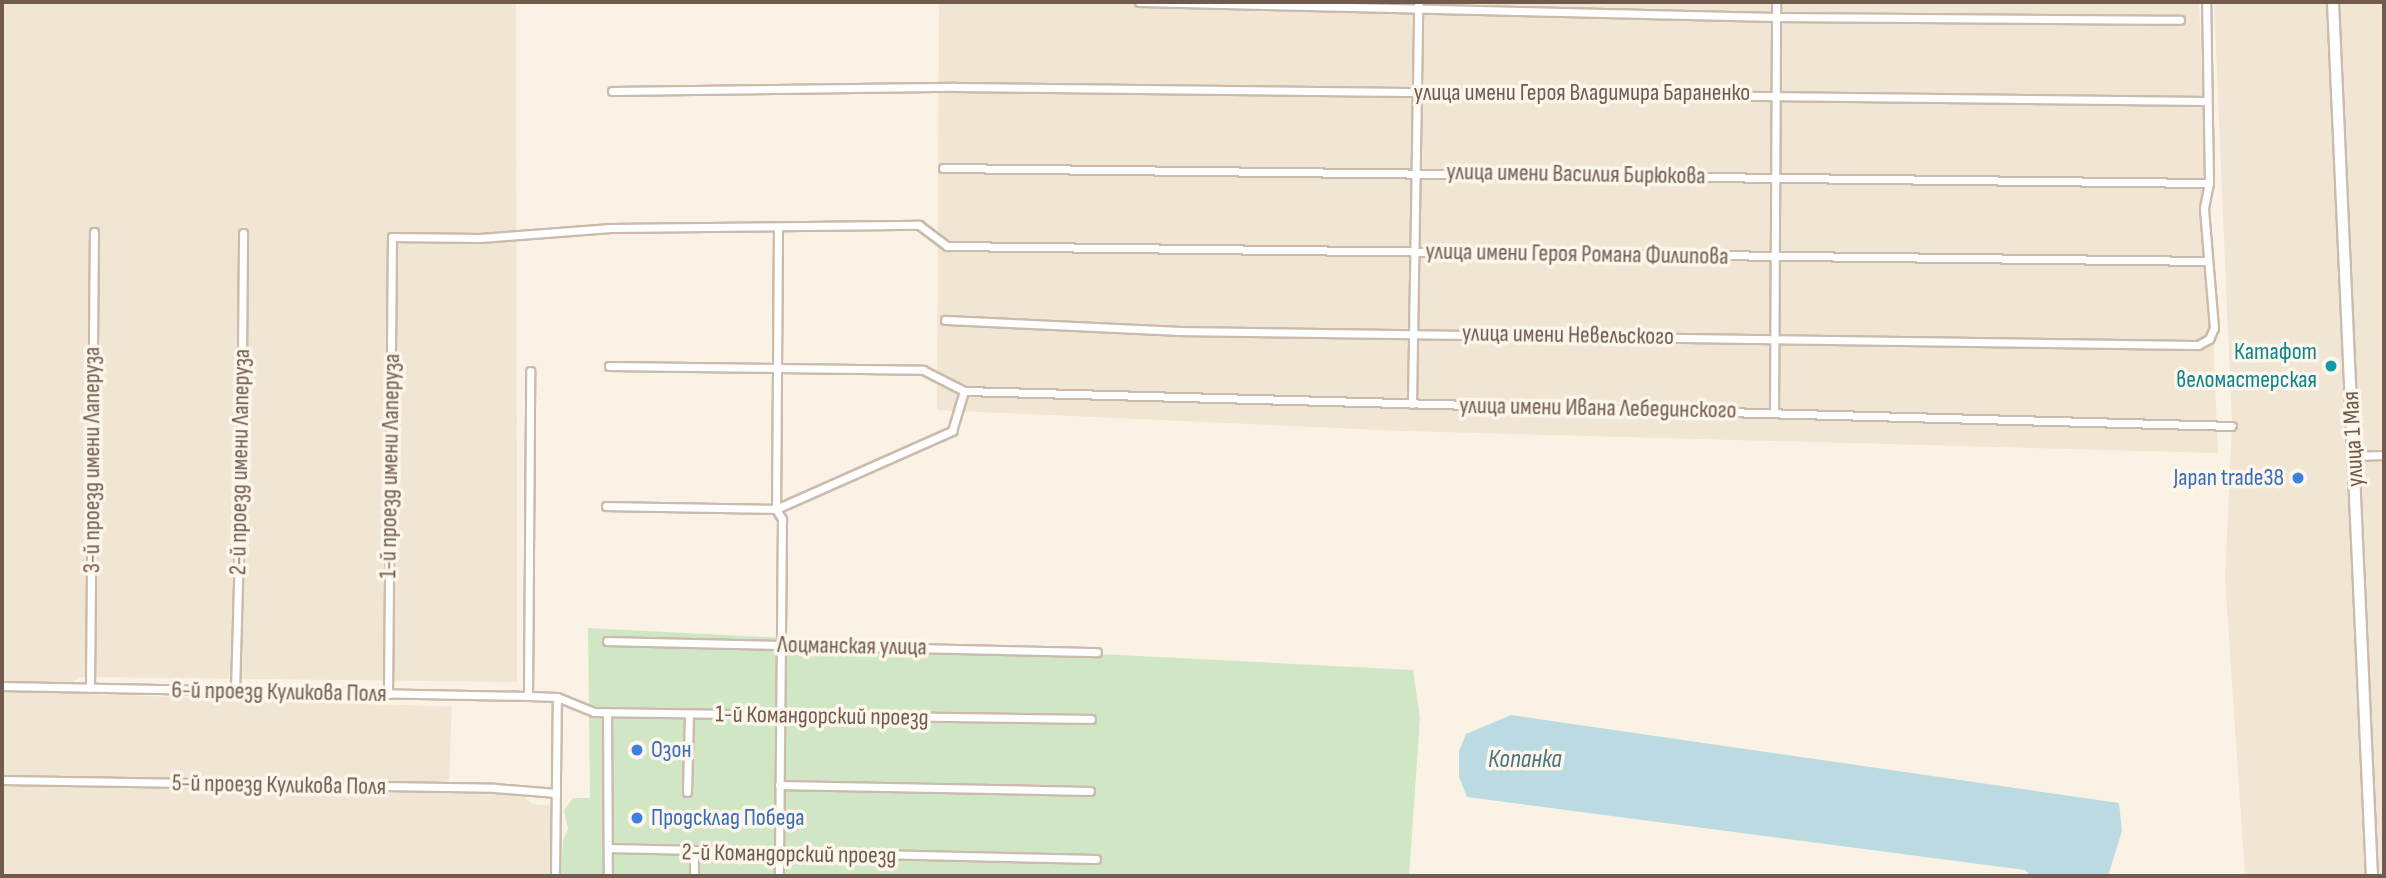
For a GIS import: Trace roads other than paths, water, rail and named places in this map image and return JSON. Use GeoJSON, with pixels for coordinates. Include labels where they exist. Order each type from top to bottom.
{"type":"FeatureCollection","features":[{"type":"Feature","properties":{"kind":"street"},"geometry":{"type":"LineString","coordinates":[[1139,2],[1418,5],[1776,18],[2180,20]]}},
{"type":"Feature","properties":{"kind":"street"},"geometry":{"type":"LineString","coordinates":[[1774,413],[1776,2]]}},
{"type":"Feature","properties":{"kind":"street"},"geometry":{"type":"LineString","coordinates":[[2206,2],[2209,183],[2204,208],[2207,261]]}},
{"type":"Feature","properties":{"kind":"street","name":"улица 1 Мая"},"geometry":{"type":"LineString","coordinates":[[2333,2],[2372,876]]}},
{"type":"Feature","properties":{"kind":"street"},"geometry":{"type":"LineString","coordinates":[[1412,404],[1418,5]]}},
{"type":"Feature","properties":{"kind":"street","name":"улица имени Героя Владимира Бараненко"},"geometry":{"type":"LineString","coordinates":[[612,91],[956,88],[1775,94],[2207,101]]}},
{"type":"Feature","properties":{"kind":"street","name":"улица имени Василия Бирюкова"},"geometry":{"type":"LineString","coordinates":[[943,168],[2209,183]]}},
{"type":"Feature","properties":{"kind":"street","name":"улица имени Героя Романа Филипова"},"geometry":{"type":"LineString","coordinates":[[778,227],[919,225],[947,246],[2207,261]]}},
{"type":"Feature","properties":{"kind":"street"},"geometry":{"type":"LineString","coordinates":[[778,227],[776,509],[782,519],[779,876]]}},
{"type":"Feature","properties":{"kind":"street","name":"1-й проезд имени Лаперуза"},"geometry":{"type":"LineString","coordinates":[[388,694],[391,237],[480,238],[611,229],[778,227]]}},
{"type":"Feature","properties":{"kind":"street","name":"3-й проезд имени Лаперуза"},"geometry":{"type":"LineString","coordinates":[[90,688],[94,232]]}},
{"type":"Feature","properties":{"kind":"street","name":"2-й проезд имени Лаперуза"},"geometry":{"type":"LineString","coordinates":[[235,691],[241,471],[243,233]]}},
{"type":"Feature","properties":{"kind":"street","name":"улица имени Невельского"},"geometry":{"type":"LineString","coordinates":[[945,320],[1177,331],[1774,337],[2191,345],[2209,339],[2214,328],[2207,261]]}},
{"type":"Feature","properties":{"kind":"street"},"geometry":{"type":"LineString","coordinates":[[606,506],[776,509],[953,431],[964,391],[923,370],[609,366]]}},
{"type":"Feature","properties":{"kind":"street"},"geometry":{"type":"LineString","coordinates":[[528,696],[530,371]]}},
{"type":"Feature","properties":{"kind":"street","name":"улица имени Ивана Лебединского"},"geometry":{"type":"LineString","coordinates":[[964,391],[2232,426]]}},
{"type":"Feature","properties":{"kind":"street"},"geometry":{"type":"LineString","coordinates":[[2354,456],[2384,455]]}},
{"type":"Feature","properties":{"kind":"street","name":"Лоцманская улица"},"geometry":{"type":"LineString","coordinates":[[607,641],[1097,652]]}},
{"type":"Feature","properties":{"kind":"street","name":"6-й проезд Куликова Поля"},"geometry":{"type":"LineString","coordinates":[[2,686],[557,697]]}},
{"type":"Feature","properties":{"kind":"street"},"geometry":{"type":"LineString","coordinates":[[555,876],[557,697]]}},
{"type":"Feature","properties":{"kind":"street","name":"1-й Командорский проезд"},"geometry":{"type":"LineString","coordinates":[[557,697],[594,712],[1091,719]]}},
{"type":"Feature","properties":{"kind":"street"},"geometry":{"type":"LineString","coordinates":[[607,712],[608,876]]}},
{"type":"Feature","properties":{"kind":"street"},"geometry":{"type":"LineString","coordinates":[[687,792],[689,714]]}},
{"type":"Feature","properties":{"kind":"street","name":"5-й проезд Куликова Поля"},"geometry":{"type":"LineString","coordinates":[[2,780],[494,788],[556,793]]}},
{"type":"Feature","properties":{"kind":"street"},"geometry":{"type":"LineString","coordinates":[[779,785],[1090,791]]}},
{"type":"Feature","properties":{"kind":"street","name":"2-й Командорский проезд"},"geometry":{"type":"LineString","coordinates":[[608,848],[694,853],[1096,859]]}},
{"type":"Feature","properties":{"kind":"street"},"geometry":{"type":"LineString","coordinates":[[694,853],[694,876]]}},
{"type":"Feature","properties":{"kind":"water","name":"Копанка"},"geometry":{"type":"Polygon","coordinates":[[[1511,715],[2119,803],[2122,831],[2108,876],[2031,876],[2025,870],[1467,797],[1459,777],[1459,751],[1466,734],[1511,715]]]}},
{"type":"Feature","properties":{"kind":"place","name":"Катафот веломастерская"},"geometry":{"type":"Point","coordinates":[2331,366]}},
{"type":"Feature","properties":{"kind":"place","name":"Japan trade38"},"geometry":{"type":"Point","coordinates":[2298,478]}},
{"type":"Feature","properties":{"kind":"place","name":"Озон"},"geometry":{"type":"Point","coordinates":[637,750]}},
{"type":"Feature","properties":{"kind":"place","name":"Продсклад Победа"},"geometry":{"type":"Point","coordinates":[637,818]}}]}
